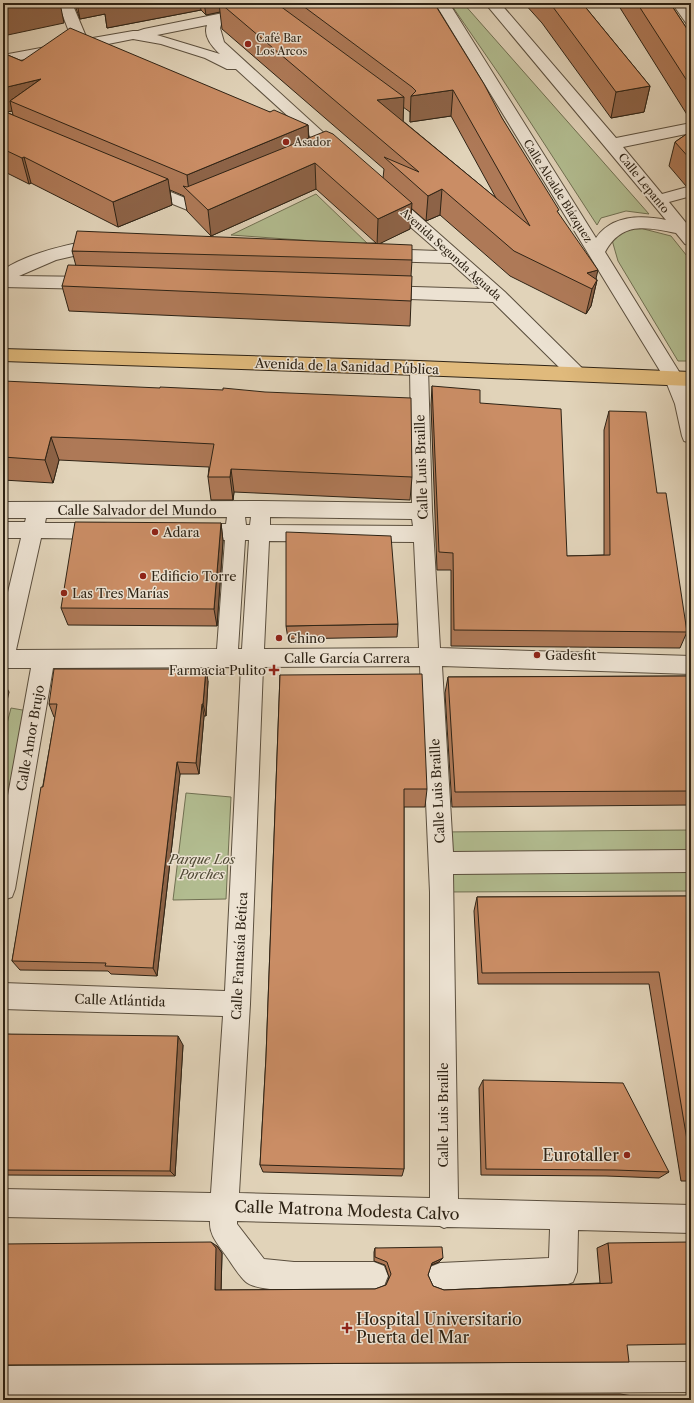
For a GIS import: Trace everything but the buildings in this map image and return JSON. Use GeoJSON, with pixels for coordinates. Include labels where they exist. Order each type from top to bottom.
{"type":"FeatureCollection","features":[{"type":"Feature","properties":{"kind":"main road","name":"Avenida de la Sanidad Pública"},"geometry":{"type":"LineString","coordinates":[[3,355],[419,368],[683,379]]}},
{"type":"Feature","properties":{"kind":"street"},"geometry":{"type":"LineString","coordinates":[[65,3],[82,45],[111,56]]}},
{"type":"Feature","properties":{"kind":"street","name":"Calle Alcalde Blázquez"},"geometry":{"type":"LineString","coordinates":[[442,3],[596,253],[683,379],[684,404],[691,436]]}},
{"type":"Feature","properties":{"kind":"street"},"geometry":{"type":"LineString","coordinates":[[492,3],[612,144],[691,128]]}},
{"type":"Feature","properties":{"kind":"street"},"geometry":{"type":"LineString","coordinates":[[679,3],[691,20]]}},
{"type":"Feature","properties":{"kind":"street"},"geometry":{"type":"LineString","coordinates":[[3,59],[242,13]]}},
{"type":"Feature","properties":{"kind":"street"},"geometry":{"type":"LineString","coordinates":[[216,19],[213,28],[217,44],[324,147]]}},
{"type":"Feature","properties":{"kind":"street"},"geometry":{"type":"LineString","coordinates":[[133,35],[163,40],[210,55],[249,74]]}},
{"type":"Feature","properties":{"kind":"street"},"geometry":{"type":"LineString","coordinates":[[288,127],[324,147],[348,163]]}},
{"type":"Feature","properties":{"kind":"street","name":"Calle Lepanto"},"geometry":{"type":"LineString","coordinates":[[612,144],[687,235]]}},
{"type":"Feature","properties":{"kind":"street"},"geometry":{"type":"LineString","coordinates":[[132,181],[190,206],[225,191]]}},
{"type":"Feature","properties":{"kind":"street","name":"Avenida Segunda Aguada"},"geometry":{"type":"LineString","coordinates":[[378,189],[499,296],[540,335],[577,374]]}},
{"type":"Feature","properties":{"kind":"street"},"geometry":{"type":"LineString","coordinates":[[657,200],[691,192]]}},
{"type":"Feature","properties":{"kind":"street"},"geometry":{"type":"LineString","coordinates":[[596,253],[606,237],[617,227],[633,222],[658,224],[687,235]]}},
{"type":"Feature","properties":{"kind":"street"},"geometry":{"type":"LineString","coordinates":[[3,279],[11,272],[60,252],[101,244],[115,244]]}},
{"type":"Feature","properties":{"kind":"street"},"geometry":{"type":"LineString","coordinates":[[369,254],[455,257]]}},
{"type":"Feature","properties":{"kind":"street"},"geometry":{"type":"LineString","coordinates":[[3,279],[105,284]]}},
{"type":"Feature","properties":{"kind":"street"},"geometry":{"type":"LineString","coordinates":[[365,292],[499,296]]}},
{"type":"Feature","properties":{"kind":"street","name":"Calle Luis Braille"},"geometry":{"type":"LineString","coordinates":[[419,368],[422,511],[440,863],[444,1214]]}},
{"type":"Feature","properties":{"kind":"street"},"geometry":{"type":"LineString","coordinates":[[227,658],[237,510]]}},
{"type":"Feature","properties":{"kind":"street"},"geometry":{"type":"LineString","coordinates":[[253,657],[260,510]]}},
{"type":"Feature","properties":{"kind":"street","name":"Calle Salvador del Mundo"},"geometry":{"type":"LineString","coordinates":[[3,511],[422,511]]}},
{"type":"Feature","properties":{"kind":"street","name":"Calle Salvador del Mundo"},"geometry":{"type":"LineString","coordinates":[[3,658],[38,511]]}},
{"type":"Feature","properties":{"kind":"street","name":"Calle Salvador del Mundo"},"geometry":{"type":"LineString","coordinates":[[3,530],[118,531]]}},
{"type":"Feature","properties":{"kind":"street","name":"Calle Salvador del Mundo"},"geometry":{"type":"LineString","coordinates":[[173,532],[424,534]]}},
{"type":"Feature","properties":{"kind":"street","name":"Calle Fantasía Bética"},"geometry":{"type":"LineString","coordinates":[[253,657],[237,1004],[223,1228],[257,1273],[294,1276],[374,1276]]}},
{"type":"Feature","properties":{"kind":"street","name":"Calle García Carrera"},"geometry":{"type":"LineString","coordinates":[[3,658],[430,657],[691,665]]}},
{"type":"Feature","properties":{"kind":"street","name":"Calle Amor Brujo"},"geometry":{"type":"LineString","coordinates":[[3,889],[44,658]]}},
{"type":"Feature","properties":{"kind":"street"},"geometry":{"type":"LineString","coordinates":[[440,863],[691,861]]}},
{"type":"Feature","properties":{"kind":"street","name":"Calle Atlántida"},"geometry":{"type":"LineString","coordinates":[[3,996],[237,1004]]}},
{"type":"Feature","properties":{"kind":"street","name":"Calle Matrona Modesta Calvo"},"geometry":{"type":"LineString","coordinates":[[3,1203],[225,1206],[444,1214],[691,1219]]}},
{"type":"Feature","properties":{"kind":"street"},"geometry":{"type":"LineString","coordinates":[[440,1277],[563,1272],[564,1216]]}},
{"type":"Feature","properties":{"kind":"street"},"geometry":{"type":"LineString","coordinates":[[3,1381],[691,1377]]}},
{"type":"Feature","properties":{"kind":"green space"},"geometry":{"type":"Polygon","coordinates":[[[450,3],[463,3],[649,214],[626,211],[601,218],[597,225],[501,77],[450,3]]]}},
{"type":"Feature","properties":{"kind":"green space"},"geometry":{"type":"Polygon","coordinates":[[[316,194],[369,245],[231,235],[316,194]]]}},
{"type":"Feature","properties":{"kind":"green space"},"geometry":{"type":"Polygon","coordinates":[[[632,226],[671,236],[691,261],[691,361],[678,361],[618,261],[612,240],[621,231],[632,226]]]}},
{"type":"Feature","properties":{"kind":"green space"},"geometry":{"type":"Polygon","coordinates":[[[11,708],[28,711],[3,842],[3,739],[11,708]]]}},
{"type":"Feature","properties":{"kind":"green space","name":"Parque Los Porches"},"geometry":{"type":"Polygon","coordinates":[[[186,793],[231,797],[226,899],[173,900],[186,793]]]}},
{"type":"Feature","properties":{"kind":"green space"},"geometry":{"type":"Polygon","coordinates":[[[691,830],[691,891],[442,892],[440,832],[691,830]]]}},
{"type":"Feature","properties":{"kind":"place","name":"Café Bar Los Arcos"},"geometry":{"type":"Point","coordinates":[248,44]}},
{"type":"Feature","properties":{"kind":"place","name":"Asador"},"geometry":{"type":"Point","coordinates":[286,142]}},
{"type":"Feature","properties":{"kind":"place","name":"Adara"},"geometry":{"type":"Point","coordinates":[155,532]}},
{"type":"Feature","properties":{"kind":"place","name":"Edificio Torre"},"geometry":{"type":"Point","coordinates":[143,576]}},
{"type":"Feature","properties":{"kind":"place","name":"Las Tres Marías"},"geometry":{"type":"Point","coordinates":[64,593]}},
{"type":"Feature","properties":{"kind":"place","name":"Chino"},"geometry":{"type":"Point","coordinates":[279,638]}},
{"type":"Feature","properties":{"kind":"place","name":"Gadesfit"},"geometry":{"type":"Point","coordinates":[537,655]}},
{"type":"Feature","properties":{"kind":"place","name":"Farmacia Pulito"},"geometry":{"type":"Point","coordinates":[274,670]}},
{"type":"Feature","properties":{"kind":"place","name":"Eurotaller"},"geometry":{"type":"Point","coordinates":[627,1155]}},
{"type":"Feature","properties":{"kind":"place","name":"Hospital Universitario Puerta del Mar"},"geometry":{"type":"Point","coordinates":[347,1328]}}]}
